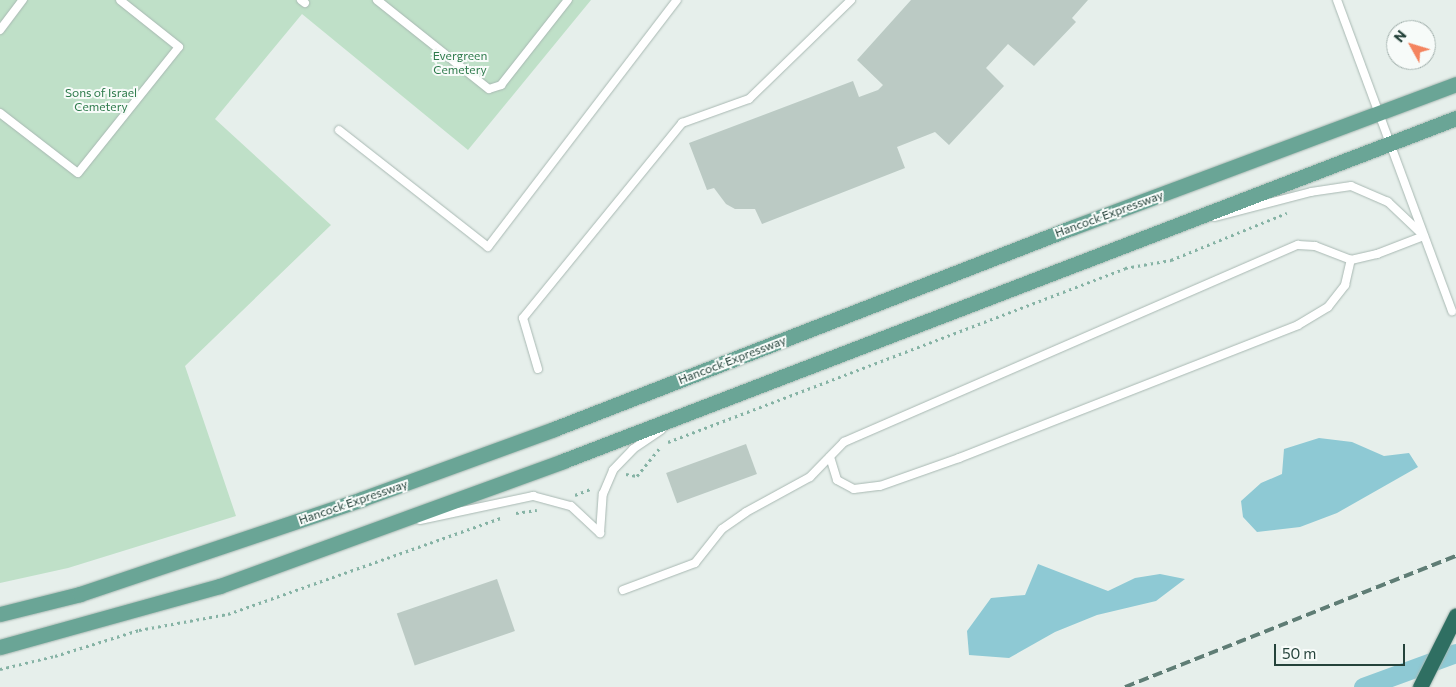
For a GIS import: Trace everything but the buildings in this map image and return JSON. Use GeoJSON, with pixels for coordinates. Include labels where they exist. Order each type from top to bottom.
{"type":"FeatureCollection","features":[{"type":"Feature","properties":{"kind":"highway"},"geometry":{"type":"LineString","coordinates":[[1420,687],[1456,615]]}},
{"type":"Feature","properties":{"kind":"main road","name":"Hancock Expressway"},"geometry":{"type":"LineString","coordinates":[[0,614],[80,594],[371,496],[554,429],[1071,228],[1456,84]]}},
{"type":"Feature","properties":{"kind":"main road"},"geometry":{"type":"LineString","coordinates":[[0,647],[220,586],[369,532],[1165,231],[1456,118]]}},
{"type":"Feature","properties":{"kind":"lane"},"geometry":{"type":"LineString","coordinates":[[0,30],[23,0]]}},
{"type":"Feature","properties":{"kind":"lane"},"geometry":{"type":"LineString","coordinates":[[0,113],[78,173],[179,47],[120,0]]}},
{"type":"Feature","properties":{"kind":"lane"},"geometry":{"type":"LineString","coordinates":[[378,0],[489,89],[501,85],[568,0]]}},
{"type":"Feature","properties":{"kind":"lane"},"geometry":{"type":"LineString","coordinates":[[339,130],[488,247],[677,0]]}},
{"type":"Feature","properties":{"kind":"lane"},"geometry":{"type":"LineString","coordinates":[[538,369],[523,318],[682,123],[750,98],[851,0]]}},
{"type":"Feature","properties":{"kind":"lane"},"geometry":{"type":"LineString","coordinates":[[1337,0],[1452,311]]}},
{"type":"Feature","properties":{"kind":"lane"},"geometry":{"type":"LineString","coordinates":[[1165,231],[1311,192],[1351,186],[1388,202],[1424,236]]}},
{"type":"Feature","properties":{"kind":"lane"},"geometry":{"type":"LineString","coordinates":[[624,590],[695,563],[722,529],[746,512],[810,477],[844,442],[1298,245],[1315,246],[1351,260],[1377,254],[1424,236]]}},
{"type":"Feature","properties":{"kind":"lane"},"geometry":{"type":"LineString","coordinates":[[830,457],[838,480],[854,489],[880,486],[959,458],[1298,325],[1328,307],[1344,285],[1351,260]]}},
{"type":"Feature","properties":{"kind":"lane"},"geometry":{"type":"LineString","coordinates":[[369,532],[533,496],[560,501],[582,514],[600,533],[607,482],[613,470],[633,450],[687,413]]}},
{"type":"Feature","properties":{"kind":"path"},"geometry":{"type":"LineString","coordinates":[[0,669],[55,656],[139,630],[228,614],[512,513],[528,514],[627,474],[637,476],[663,444],[1125,268],[1171,260],[1296,209]]}},
{"type":"Feature","properties":{"kind":"green space"},"geometry":{"type":"Polygon","coordinates":[[[0,0],[591,0],[468,150],[302,14],[215,119],[331,225],[185,366],[236,516],[68,568],[0,583],[0,0]]]}},
{"type":"Feature","properties":{"kind":"water"},"geometry":{"type":"Polygon","coordinates":[[[1319,438],[1352,442],[1384,456],[1409,453],[1418,467],[1337,513],[1300,527],[1257,532],[1243,517],[1241,501],[1261,483],[1282,474],[1284,449],[1319,438]]]}},
{"type":"Feature","properties":{"kind":"water"},"geometry":{"type":"Polygon","coordinates":[[[1038,564],[1108,591],[1135,578],[1160,574],[1185,579],[1156,601],[1097,615],[1055,632],[1009,658],[969,655],[967,631],[991,598],[1025,595],[1038,564]]]}},
{"type":"Feature","properties":{"kind":"waterway"},"geometry":{"type":"LineString","coordinates":[[1363,687],[1456,653]]}},
{"type":"Feature","properties":{"kind":"railway"},"geometry":{"type":"LineString","coordinates":[[1125,687],[1456,556]]}},
{"type":"Feature","properties":{"kind":"park label","name":"Evergreen Cemetery"},"geometry":{"type":"Point","coordinates":[460,63]}},
{"type":"Feature","properties":{"kind":"park label","name":"Sons of Israel Cemetery"},"geometry":{"type":"Point","coordinates":[101,100]}}]}
